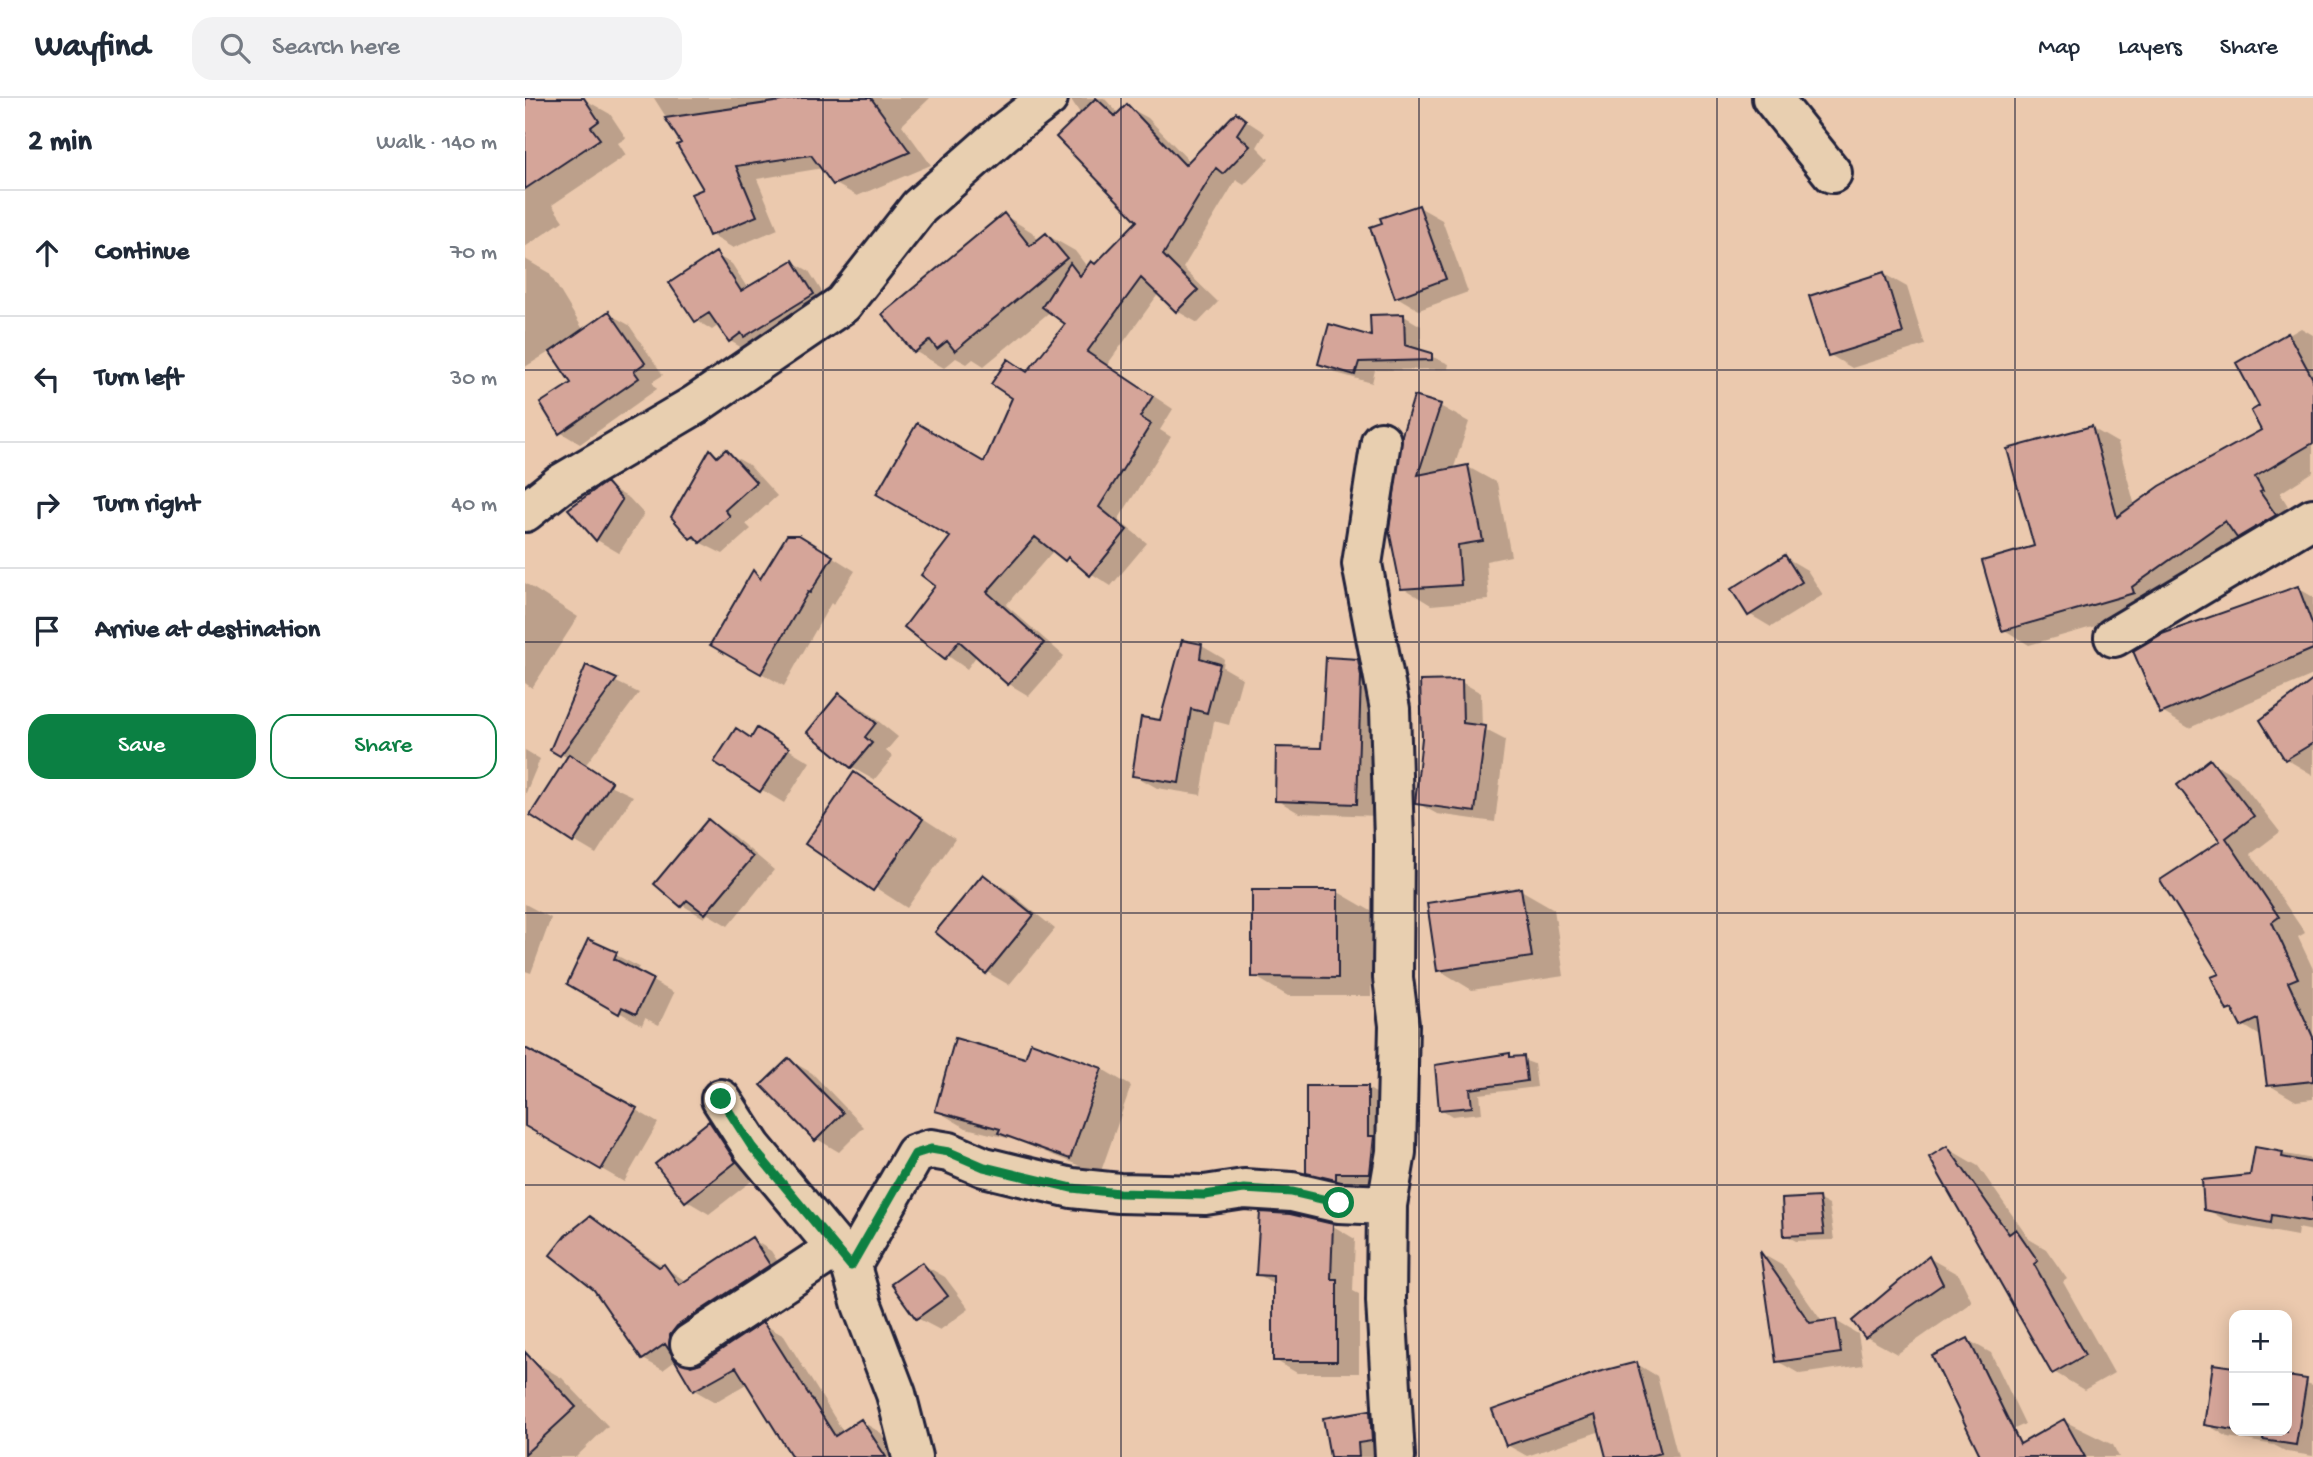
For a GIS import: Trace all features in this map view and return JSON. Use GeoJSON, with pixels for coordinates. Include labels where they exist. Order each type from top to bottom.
{"type":"FeatureCollection","features":[{"type":"Feature","properties":{"kind":"street"},"geometry":{"type":"LineString","coordinates":[[525,512],[559,485],[695,405],[843,304],[919,207],[1003,133],[1048,98]]}},
{"type":"Feature","properties":{"kind":"street"},"geometry":{"type":"LineString","coordinates":[[1772,98],[1832,173]]}},
{"type":"Feature","properties":{"kind":"street"},"geometry":{"type":"LineString","coordinates":[[1381,441],[1362,564],[1390,709],[1394,841],[1391,901],[1393,978],[1399,1025],[1396,1152],[1387,1205],[1386,1301],[1395,1457]]}},
{"type":"Feature","properties":{"kind":"street"},"geometry":{"type":"LineString","coordinates":[[2114,637],[2313,518]]}},
{"type":"Feature","properties":{"kind":"street"},"geometry":{"type":"LineString","coordinates":[[721,1099],[752,1147],[843,1257],[896,1394],[912,1457]]}},
{"type":"Feature","properties":{"kind":"street"},"geometry":{"type":"LineString","coordinates":[[690,1344],[843,1257],[915,1154],[931,1149],[949,1152],[984,1167],[1072,1188],[1119,1193],[1205,1195],[1244,1189],[1292,1192],[1339,1203],[1387,1205]]}},
{"type":"Feature","properties":{"kind":"building"},"geometry":{"type":"Polygon","coordinates":[[[525,98],[584,98],[599,121],[591,127],[600,139],[525,189],[525,98]]]}},
{"type":"Feature","properties":{"kind":"building"},"geometry":{"type":"Polygon","coordinates":[[[802,98],[871,98],[910,152],[833,185],[811,155],[736,166],[757,216],[709,236],[691,194],[703,189],[677,145],[681,143],[665,118],[802,98]]]}},
{"type":"Feature","properties":{"kind":"building"},"geometry":{"type":"Polygon","coordinates":[[[1096,98],[1115,116],[1127,104],[1185,165],[1236,112],[1246,120],[1237,134],[1250,146],[1223,174],[1216,168],[1163,255],[1198,290],[1176,312],[1141,278],[1087,352],[1153,396],[1140,417],[1151,424],[1099,507],[1127,530],[1090,576],[1068,557],[1065,561],[1035,537],[987,592],[1044,643],[1008,685],[959,641],[945,659],[904,627],[935,586],[921,575],[950,537],[876,494],[917,423],[984,462],[1012,398],[991,384],[1008,359],[1027,372],[1065,324],[1042,307],[1070,263],[1080,276],[1091,261],[1095,264],[1137,221],[1056,137],[1096,98]]]}},
{"type":"Feature","properties":{"kind":"building"},"geometry":{"type":"Polygon","coordinates":[[[1419,205],[1446,279],[1395,298],[1370,227],[1382,223],[1380,218],[1419,205]]]}},
{"type":"Feature","properties":{"kind":"building"},"geometry":{"type":"Polygon","coordinates":[[[1004,213],[1030,246],[1046,233],[1067,258],[955,351],[947,341],[937,349],[930,340],[914,353],[882,314],[1004,213]]]}},
{"type":"Feature","properties":{"kind":"building"},"geometry":{"type":"Polygon","coordinates":[[[716,252],[741,291],[793,260],[814,294],[744,337],[741,333],[729,342],[709,313],[695,322],[669,283],[716,252]]]}},
{"type":"Feature","properties":{"kind":"building"},"geometry":{"type":"Polygon","coordinates":[[[1884,272],[1903,333],[1828,356],[1809,296],[1884,272]]]}},
{"type":"Feature","properties":{"kind":"building"},"geometry":{"type":"Polygon","coordinates":[[[609,311],[645,363],[634,371],[639,378],[559,434],[540,403],[571,383],[550,352],[609,311]]]}},
{"type":"Feature","properties":{"kind":"building"},"geometry":{"type":"Polygon","coordinates":[[[1404,314],[1405,345],[1432,353],[1432,360],[1359,362],[1355,375],[1318,364],[1329,324],[1371,336],[1370,315],[1404,314]]]}},
{"type":"Feature","properties":{"kind":"building"},"geometry":{"type":"Polygon","coordinates":[[[2288,333],[2313,379],[2313,443],[2255,477],[2263,491],[2260,492],[2276,515],[2237,538],[2225,521],[2132,587],[2134,593],[2002,631],[1982,561],[2034,546],[2007,449],[2092,426],[2117,517],[2160,486],[2261,430],[2251,411],[2259,406],[2236,363],[2288,333]]]}},
{"type":"Feature","properties":{"kind":"building"},"geometry":{"type":"Polygon","coordinates":[[[1414,396],[1441,404],[1418,475],[1468,465],[1483,541],[1458,545],[1461,585],[1401,589],[1389,530],[1402,435],[1414,396]]]}},
{"type":"Feature","properties":{"kind":"building"},"geometry":{"type":"Polygon","coordinates":[[[710,449],[717,457],[726,449],[756,482],[725,510],[730,516],[700,543],[694,536],[690,539],[671,517],[710,449]]]}},
{"type":"Feature","properties":{"kind":"building"},"geometry":{"type":"Polygon","coordinates":[[[606,482],[622,500],[596,541],[568,509],[606,482]]]}},
{"type":"Feature","properties":{"kind":"building"},"geometry":{"type":"Polygon","coordinates":[[[787,535],[799,535],[833,556],[810,593],[808,592],[761,674],[710,645],[753,570],[760,579],[787,535]]]}},
{"type":"Feature","properties":{"kind":"building"},"geometry":{"type":"Polygon","coordinates":[[[1785,555],[1802,582],[1748,616],[1731,589],[1785,555]]]}},
{"type":"Feature","properties":{"kind":"building"},"geometry":{"type":"Polygon","coordinates":[[[2298,586],[2313,626],[2313,649],[2160,714],[2133,651],[2162,634],[2298,586]]]}},
{"type":"Feature","properties":{"kind":"building"},"geometry":{"type":"Polygon","coordinates":[[[1182,640],[1202,644],[1200,658],[1220,664],[1207,713],[1191,709],[1179,783],[1132,776],[1141,717],[1160,720],[1182,640]]]}},
{"type":"Feature","properties":{"kind":"building"},"geometry":{"type":"Polygon","coordinates":[[[1326,657],[1358,659],[1361,676],[1357,804],[1275,801],[1276,747],[1321,748],[1326,657]]]}},
{"type":"Feature","properties":{"kind":"building"},"geometry":{"type":"Polygon","coordinates":[[[586,665],[617,679],[560,756],[550,750],[586,665]]]}},
{"type":"Feature","properties":{"kind":"building"},"geometry":{"type":"Polygon","coordinates":[[[1462,680],[1463,723],[1486,726],[1475,812],[1415,804],[1422,738],[1420,681],[1462,680]]]}},
{"type":"Feature","properties":{"kind":"building"},"geometry":{"type":"Polygon","coordinates":[[[2313,680],[2313,743],[2285,760],[2260,720],[2313,680]]]}},
{"type":"Feature","properties":{"kind":"building"},"geometry":{"type":"Polygon","coordinates":[[[839,693],[876,723],[865,737],[872,743],[851,768],[807,732],[839,693]]]}},
{"type":"Feature","properties":{"kind":"building"},"geometry":{"type":"Polygon","coordinates":[[[736,728],[751,738],[757,728],[789,748],[760,792],[714,762],[736,728]]]}},
{"type":"Feature","properties":{"kind":"building"},"geometry":{"type":"Polygon","coordinates":[[[569,754],[612,782],[573,843],[530,815],[569,754]]]}},
{"type":"Feature","properties":{"kind":"building"},"geometry":{"type":"Polygon","coordinates":[[[2210,759],[2254,816],[2226,838],[2279,917],[2272,922],[2298,978],[2288,982],[2313,1037],[2313,1081],[2267,1086],[2258,1019],[2241,1027],[2232,1009],[2227,1011],[2211,977],[2219,974],[2160,880],[2220,841],[2177,785],[2210,759]]]}},
{"type":"Feature","properties":{"kind":"building"},"geometry":{"type":"Polygon","coordinates":[[[854,772],[923,819],[873,891],[805,844],[854,772]]]}},
{"type":"Feature","properties":{"kind":"building"},"geometry":{"type":"Polygon","coordinates":[[[708,819],[753,857],[705,914],[687,900],[681,907],[654,884],[708,819]]]}},
{"type":"Feature","properties":{"kind":"building"},"geometry":{"type":"Polygon","coordinates":[[[983,874],[1034,915],[986,974],[935,932],[983,874]]]}},
{"type":"Feature","properties":{"kind":"building"},"geometry":{"type":"Polygon","coordinates":[[[1521,888],[1532,957],[1437,971],[1427,903],[1521,888]]]}},
{"type":"Feature","properties":{"kind":"building"},"geometry":{"type":"Polygon","coordinates":[[[1252,890],[1338,890],[1338,978],[1252,977],[1252,890]]]}},
{"type":"Feature","properties":{"kind":"building"},"geometry":{"type":"Polygon","coordinates":[[[588,939],[617,952],[614,959],[653,979],[636,1014],[622,1007],[619,1014],[567,984],[588,939]]]}},
{"type":"Feature","properties":{"kind":"building"},"geometry":{"type":"Polygon","coordinates":[[[955,1038],[1025,1058],[1031,1042],[1102,1068],[1070,1159],[998,1133],[1000,1129],[935,1111],[955,1038]]]}},
{"type":"Feature","properties":{"kind":"building"},"geometry":{"type":"Polygon","coordinates":[[[525,1048],[637,1108],[601,1170],[525,1126],[525,1048]]]}},
{"type":"Feature","properties":{"kind":"building"},"geometry":{"type":"Polygon","coordinates":[[[1510,1053],[1510,1057],[1524,1056],[1527,1081],[1470,1089],[1472,1107],[1439,1110],[1435,1065],[1510,1053]]]}},
{"type":"Feature","properties":{"kind":"building"},"geometry":{"type":"Polygon","coordinates":[[[789,1058],[843,1113],[815,1141],[761,1085],[789,1058]]]}},
{"type":"Feature","properties":{"kind":"building"},"geometry":{"type":"Polygon","coordinates":[[[1306,1086],[1368,1086],[1368,1136],[1374,1136],[1370,1173],[1336,1173],[1336,1180],[1306,1173],[1306,1086]]]}},
{"type":"Feature","properties":{"kind":"building"},"geometry":{"type":"Polygon","coordinates":[[[709,1121],[736,1162],[685,1202],[655,1164],[709,1121]]]}},
{"type":"Feature","properties":{"kind":"building"},"geometry":{"type":"Polygon","coordinates":[[[1947,1146],[2009,1234],[2016,1229],[2038,1261],[2034,1264],[2085,1355],[2052,1374],[1929,1157],[1947,1146]]]}},
{"type":"Feature","properties":{"kind":"building"},"geometry":{"type":"Polygon","coordinates":[[[2255,1147],[2283,1152],[2282,1157],[2313,1163],[2313,1222],[2272,1215],[2271,1223],[2204,1210],[2202,1180],[2250,1175],[2255,1147]]]}},
{"type":"Feature","properties":{"kind":"building"},"geometry":{"type":"Polygon","coordinates":[[[1819,1197],[1824,1234],[1784,1236],[1782,1199],[1819,1197]]]}},
{"type":"Feature","properties":{"kind":"building"},"geometry":{"type":"Polygon","coordinates":[[[1260,1212],[1290,1214],[1333,1224],[1331,1279],[1337,1279],[1337,1361],[1273,1361],[1273,1276],[1256,1275],[1260,1212]]]}},
{"type":"Feature","properties":{"kind":"building"},"geometry":{"type":"Polygon","coordinates":[[[590,1216],[659,1267],[664,1264],[679,1285],[752,1237],[770,1265],[677,1326],[670,1335],[671,1353],[665,1344],[642,1360],[594,1290],[550,1255],[565,1236],[590,1216]]]}},
{"type":"Feature","properties":{"kind":"building"},"geometry":{"type":"Polygon","coordinates":[[[1760,1251],[1810,1323],[1836,1319],[1841,1353],[1776,1362],[1760,1251]]]}},
{"type":"Feature","properties":{"kind":"building"},"geometry":{"type":"Polygon","coordinates":[[[1929,1256],[1943,1284],[1865,1338],[1852,1321],[1929,1256]]]}},
{"type":"Feature","properties":{"kind":"building"},"geometry":{"type":"Polygon","coordinates":[[[922,1262],[948,1296],[916,1319],[891,1284],[922,1262]]]}},
{"type":"Feature","properties":{"kind":"building"},"geometry":{"type":"Polygon","coordinates":[[[763,1322],[835,1436],[861,1419],[886,1457],[792,1457],[736,1367],[693,1391],[673,1357],[691,1366],[701,1363],[763,1322]]]}},
{"type":"Feature","properties":{"kind":"building"},"geometry":{"type":"Polygon","coordinates":[[[1968,1338],[2020,1444],[2064,1419],[2085,1457],[1981,1457],[1932,1356],[1968,1338]]]}},
{"type":"Feature","properties":{"kind":"building"},"geometry":{"type":"Polygon","coordinates":[[[525,1352],[576,1407],[525,1454],[525,1352]]]}},
{"type":"Feature","properties":{"kind":"building"},"geometry":{"type":"Polygon","coordinates":[[[1637,1362],[1661,1453],[1644,1457],[1606,1457],[1595,1415],[1506,1446],[1492,1410],[1598,1372],[1637,1362]]]}},
{"type":"Feature","properties":{"kind":"building"},"geometry":{"type":"Polygon","coordinates":[[[2213,1364],[2229,1366],[2229,1429],[2204,1425],[2213,1364]]]}},
{"type":"Feature","properties":{"kind":"building"},"geometry":{"type":"Polygon","coordinates":[[[2292,1377],[2307,1379],[2296,1445],[2263,1440],[2264,1436],[2292,1436],[2292,1377]]]}},
{"type":"Feature","properties":{"kind":"building"},"geometry":{"type":"Polygon","coordinates":[[[1370,1410],[1372,1441],[1358,1443],[1359,1457],[1330,1457],[1323,1418],[1370,1410]]]}},
{"type":"Feature","properties":{"kind":"route"},"geometry":{"type":"LineString","coordinates":[[721,1099],[752,1147],[851,1266],[915,1154],[931,1149],[949,1152],[984,1167],[1072,1188],[1119,1193],[1205,1195],[1244,1189],[1292,1192],[1339,1203]]}}]}
